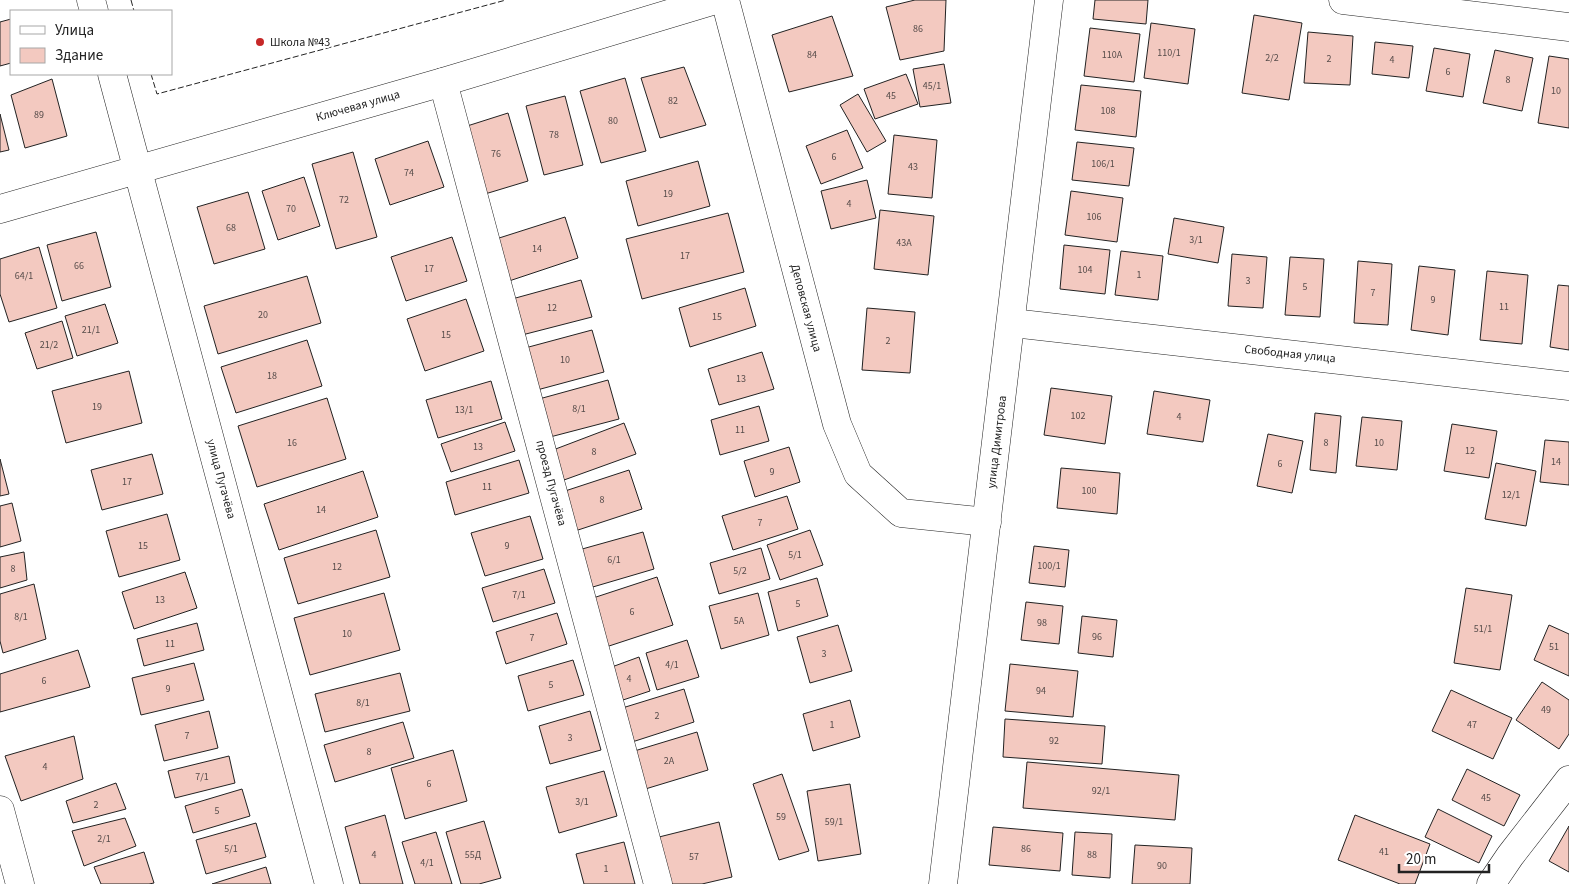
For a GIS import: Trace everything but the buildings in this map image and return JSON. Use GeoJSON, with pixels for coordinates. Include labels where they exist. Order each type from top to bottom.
{"type":"FeatureCollection","features":[{"type":"Feature","properties":{"kind":"street","name":"Ключевая улица"},"geometry":{"type":"LineString","coordinates":[[0,209],[443,82],[716,0]]}},
{"type":"Feature","properties":{"kind":"street","name":"Деповская улица"},"geometry":{"type":"LineString","coordinates":[[725,0],[837,424],[858,474],[901,513],[987,522]]}},
{"type":"Feature","properties":{"kind":"street","name":"улица Димитрова"},"geometry":{"type":"LineString","coordinates":[[937,882],[987,522],[1049,0]]}},
{"type":"Feature","properties":{"kind":"street"},"geometry":{"type":"LineString","coordinates":[[1343,0],[1378,2],[1569,27]]}},
{"type":"Feature","properties":{"kind":"street","name":"улица Пугачёва"},"geometry":{"type":"LineString","coordinates":[[112,75],[329,884]]}},
{"type":"Feature","properties":{"kind":"street","name":"проезд Пугачёва"},"geometry":{"type":"LineString","coordinates":[[443,82],[658,884]]}},
{"type":"Feature","properties":{"kind":"street","name":"Свободная улица"},"geometry":{"type":"LineString","coordinates":[[1012,323],[1569,386]]}},
{"type":"Feature","properties":{"kind":"street"},"geometry":{"type":"LineString","coordinates":[[1491,884],[1510,856],[1569,780]]}},
{"type":"Feature","properties":{"kind":"street"},"geometry":{"type":"LineString","coordinates":[[0,810],[20,884]]}},
{"type":"Feature","properties":{"kind":"fence"},"geometry":{"type":"LineString","coordinates":[[131,0],[134,10]]}},
{"type":"Feature","properties":{"kind":"fence"},"geometry":{"type":"LineString","coordinates":[[151,75],[157,94],[506,0]]}},
{"type":"Feature","properties":{"kind":"place","name":"Школа №43"},"geometry":{"type":"Point","coordinates":[260,42]}}]}
